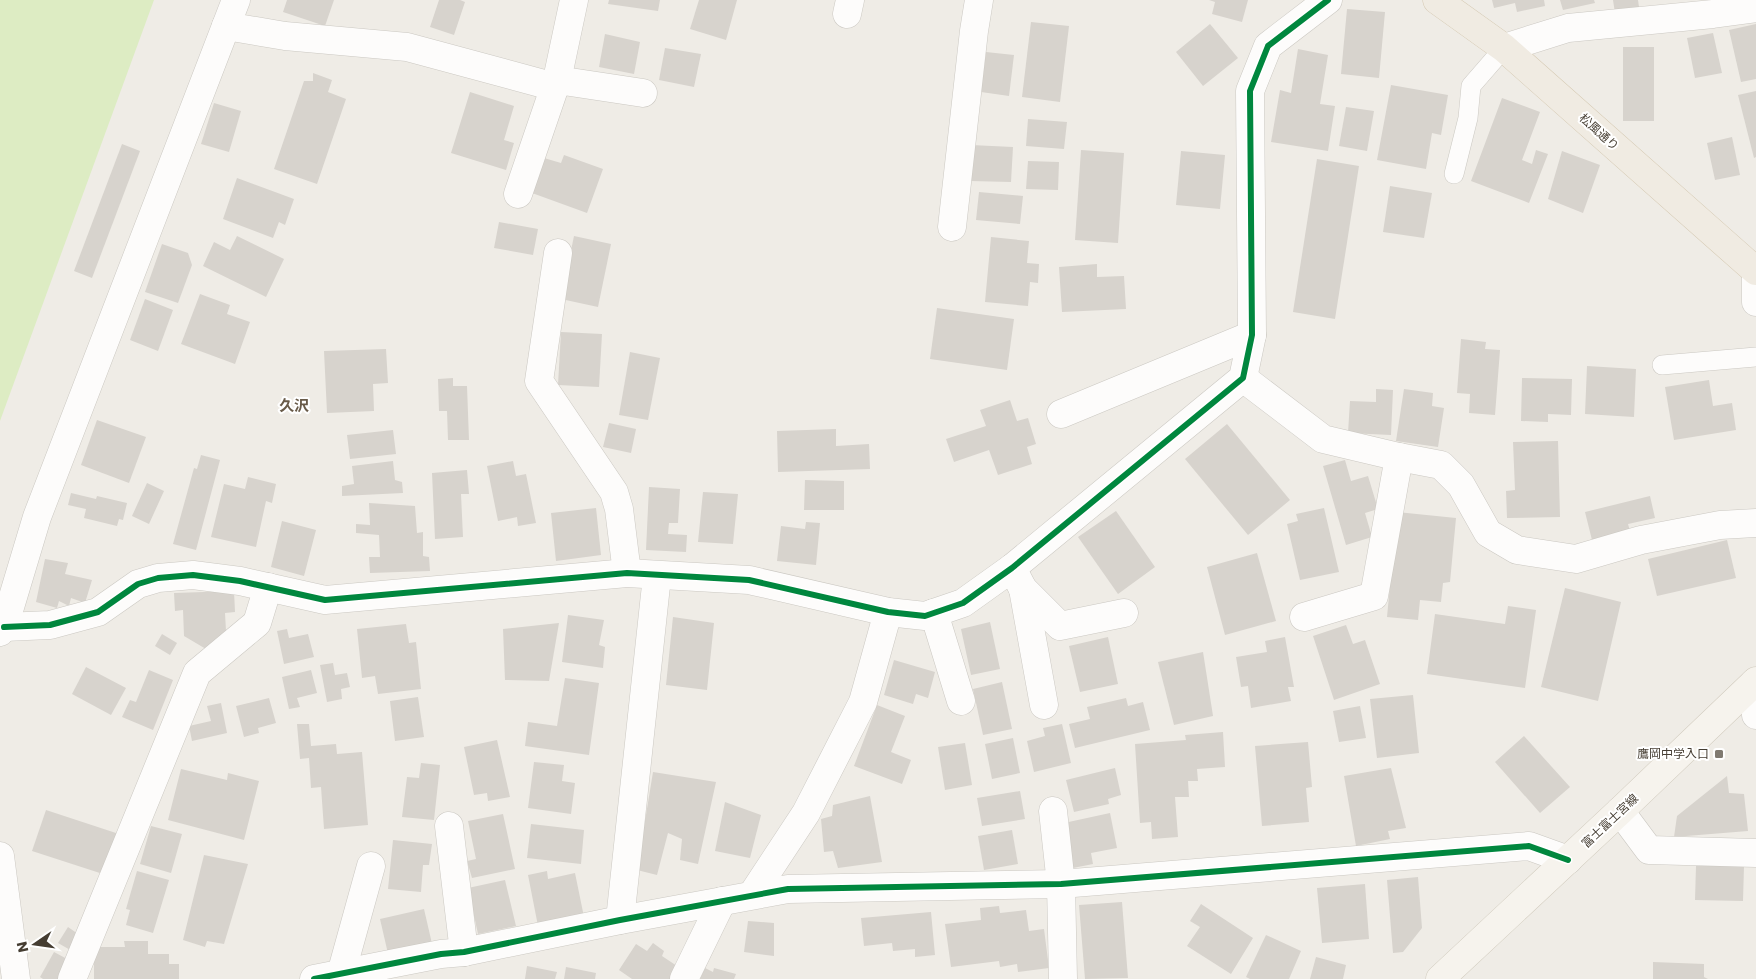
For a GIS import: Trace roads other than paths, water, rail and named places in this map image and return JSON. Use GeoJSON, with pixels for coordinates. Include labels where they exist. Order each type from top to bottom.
{"type":"FeatureCollection","features":[{"type":"Feature","properties":{"kind":"main road","name":"松風通り"},"geometry":{"type":"LineString","coordinates":[[1437,0],[1504,48],[1756,271]]}},
{"type":"Feature","properties":{"kind":"main road","name":"富士富士宮線"},"geometry":{"type":"LineString","coordinates":[[1440,979],[1755,682]]}},
{"type":"Feature","properties":{"kind":"street"},"geometry":{"type":"LineString","coordinates":[[236,0],[37,517],[2,629],[50,625],[98,612],[138,584],[158,578],[193,575],[240,581],[325,600],[627,573],[750,580],[888,612],[925,616],[963,603],[1017,579],[1243,378],[1252,335],[1250,91],[1268,46],[1328,0]]}},
{"type":"Feature","properties":{"kind":"street"},"geometry":{"type":"LineString","coordinates":[[518,194],[556,83],[574,0]]}},
{"type":"Feature","properties":{"kind":"street"},"geometry":{"type":"LineString","coordinates":[[952,227],[979,0]]}},
{"type":"Feature","properties":{"kind":"street"},"geometry":{"type":"LineString","coordinates":[[1504,48],[1568,28],[1756,8]]}},
{"type":"Feature","properties":{"kind":"street"},"geometry":{"type":"LineString","coordinates":[[226,26],[285,36],[408,47],[556,83],[643,94]]}},
{"type":"Feature","properties":{"kind":"street"},"geometry":{"type":"LineString","coordinates":[[558,253],[538,381],[614,492],[619,509],[627,573]]}},
{"type":"Feature","properties":{"kind":"street"},"geometry":{"type":"LineString","coordinates":[[1756,271],[1756,302]]}},
{"type":"Feature","properties":{"kind":"street"},"geometry":{"type":"LineString","coordinates":[[1061,414],[1252,335]]}},
{"type":"Feature","properties":{"kind":"street"},"geometry":{"type":"LineString","coordinates":[[1243,378],[1323,439],[1441,465],[1461,485],[1488,533],[1517,550],[1576,558],[1641,540],[1720,525],[1756,523]]}},
{"type":"Feature","properties":{"kind":"street"},"geometry":{"type":"LineString","coordinates":[[1304,617],[1374,596],[1399,457]]}},
{"type":"Feature","properties":{"kind":"street"},"geometry":{"type":"LineString","coordinates":[[620,920],[657,576]]}},
{"type":"Feature","properties":{"kind":"street"},"geometry":{"type":"LineString","coordinates":[[1017,579],[1060,626],[1124,613]]}},
{"type":"Feature","properties":{"kind":"street"},"geometry":{"type":"LineString","coordinates":[[1017,579],[1044,705]]}},
{"type":"Feature","properties":{"kind":"street"},"geometry":{"type":"LineString","coordinates":[[72,979],[197,673],[257,623],[268,587]]}},
{"type":"Feature","properties":{"kind":"street"},"geometry":{"type":"LineString","coordinates":[[752,895],[806,813],[863,702],[888,612]]}},
{"type":"Feature","properties":{"kind":"street"},"geometry":{"type":"LineString","coordinates":[[934,613],[961,701]]}},
{"type":"Feature","properties":{"kind":"street"},"geometry":{"type":"LineString","coordinates":[[1755,682],[1756,715]]}},
{"type":"Feature","properties":{"kind":"street"},"geometry":{"type":"LineString","coordinates":[[1053,811],[1061,884],[1063,979]]}},
{"type":"Feature","properties":{"kind":"street"},"geometry":{"type":"LineString","coordinates":[[1620,811],[1649,850],[1756,853]]}},
{"type":"Feature","properties":{"kind":"street"},"geometry":{"type":"LineString","coordinates":[[447,962],[449,826]]}},
{"type":"Feature","properties":{"kind":"street"},"geometry":{"type":"LineString","coordinates":[[314,979],[341,974],[447,962],[620,920],[788,889],[1061,884],[1529,846],[1568,860]]}},
{"type":"Feature","properties":{"kind":"street"},"geometry":{"type":"LineString","coordinates":[[0,856],[16,979]]}},
{"type":"Feature","properties":{"kind":"street"},"geometry":{"type":"LineString","coordinates":[[341,974],[372,866]]}},
{"type":"Feature","properties":{"kind":"street"},"geometry":{"type":"LineString","coordinates":[[684,979],[722,901]]}},
{"type":"Feature","properties":{"kind":"lane"},"geometry":{"type":"LineString","coordinates":[[1454,174],[1468,118],[1472,86],[1504,48]]}},
{"type":"Feature","properties":{"kind":"lane"},"geometry":{"type":"LineString","coordinates":[[1662,365],[1756,357]]}},
{"type":"Feature","properties":{"kind":"place","name":"鷹岡中学入口"},"geometry":{"type":"Point","coordinates":[1719,754]}},
{"type":"Feature","properties":{"kind":"district","name":"久沢"},"geometry":{"type":"Point","coordinates":[294,406]}}]}
